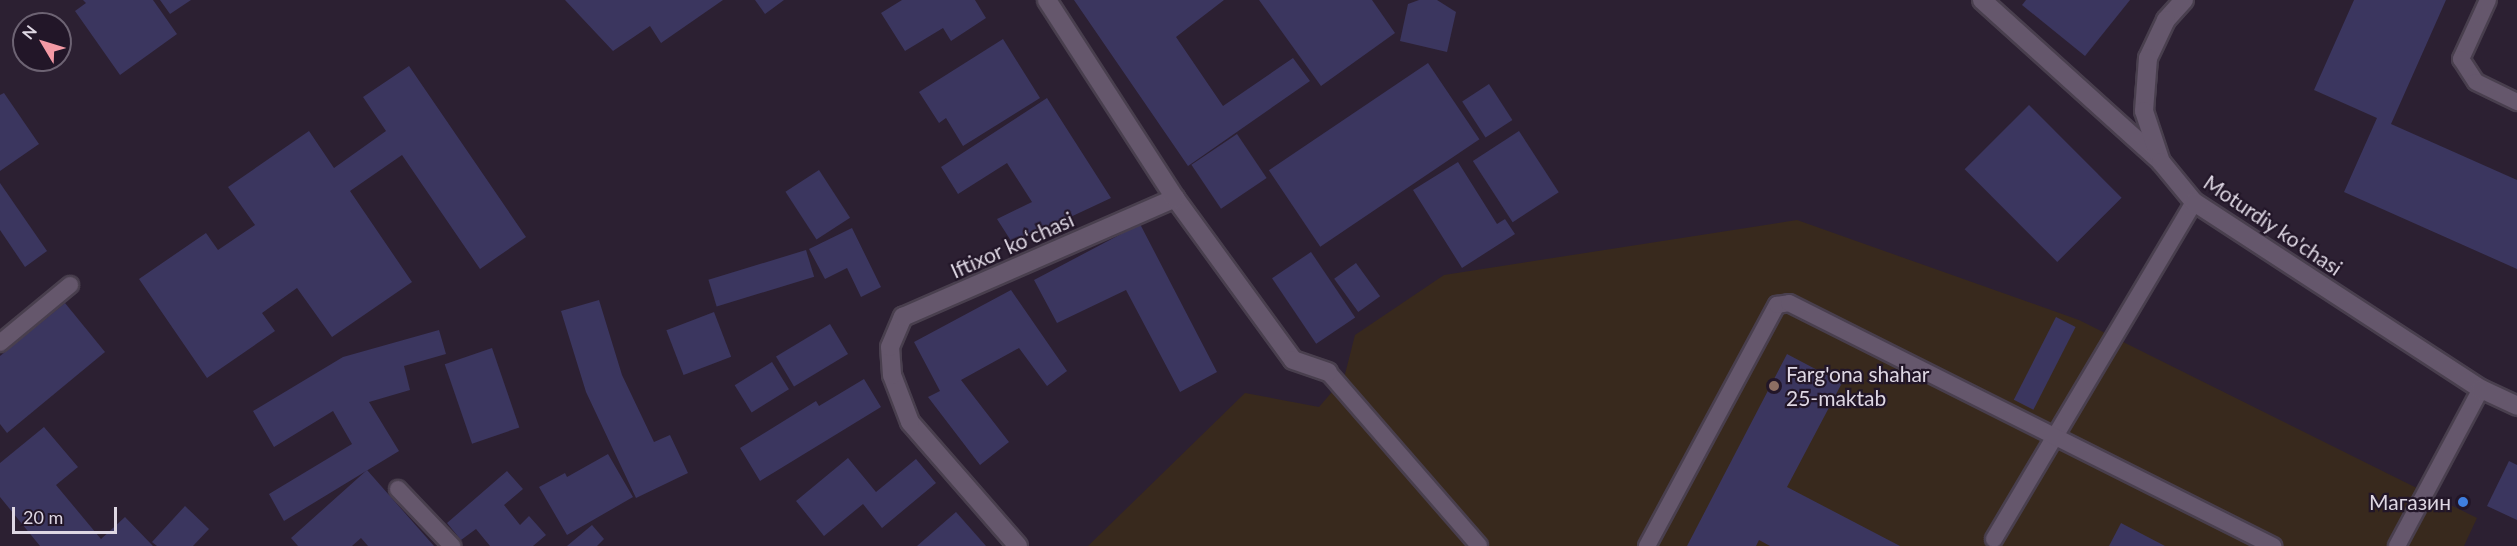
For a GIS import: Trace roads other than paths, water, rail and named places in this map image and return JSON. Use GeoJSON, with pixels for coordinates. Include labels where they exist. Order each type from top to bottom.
{"type":"FeatureCollection","features":[{"type":"Feature","properties":{"kind":"street"},"geometry":{"type":"LineString","coordinates":[[1047,0],[1175,198],[1293,360],[1328,372]]}},
{"type":"Feature","properties":{"kind":"street"},"geometry":{"type":"LineString","coordinates":[[1982,0],[2161,162]]}},
{"type":"Feature","properties":{"kind":"street","name":"Moturdiy ko'chasi"},"geometry":{"type":"LineString","coordinates":[[2184,0],[2166,20],[2148,58],[2144,111],[2161,162],[2194,202],[2481,389],[2517,406]]}},
{"type":"Feature","properties":{"kind":"street","name":"Iftixor koʻchasi"},"geometry":{"type":"LineString","coordinates":[[1018,546],[910,422],[892,375],[890,347],[896,330],[903,317],[1175,198]]}},
{"type":"Feature","properties":{"kind":"lane"},"geometry":{"type":"LineString","coordinates":[[2488,0],[2461,59],[2476,82],[2517,102]]}},
{"type":"Feature","properties":{"kind":"lane"},"geometry":{"type":"LineString","coordinates":[[1994,539],[2194,202]]}},
{"type":"Feature","properties":{"kind":"lane"},"geometry":{"type":"LineString","coordinates":[[0,343],[70,285]]}},
{"type":"Feature","properties":{"kind":"lane"},"geometry":{"type":"LineString","coordinates":[[1647,546],[1777,305],[1789,303],[2056,435],[2273,546]]}},
{"type":"Feature","properties":{"kind":"lane"},"geometry":{"type":"LineString","coordinates":[[1328,372],[1479,546]]}},
{"type":"Feature","properties":{"kind":"lane"},"geometry":{"type":"LineString","coordinates":[[2397,546],[2481,389]]}},
{"type":"Feature","properties":{"kind":"lane"},"geometry":{"type":"LineString","coordinates":[[398,489],[452,546]]}},
{"type":"Feature","properties":{"kind":"place","name":"Farg'ona shahar 25-maktab"},"geometry":{"type":"Point","coordinates":[1774,386]}},
{"type":"Feature","properties":{"kind":"place","name":"Магазин"},"geometry":{"type":"Point","coordinates":[2463,502]}}]}
